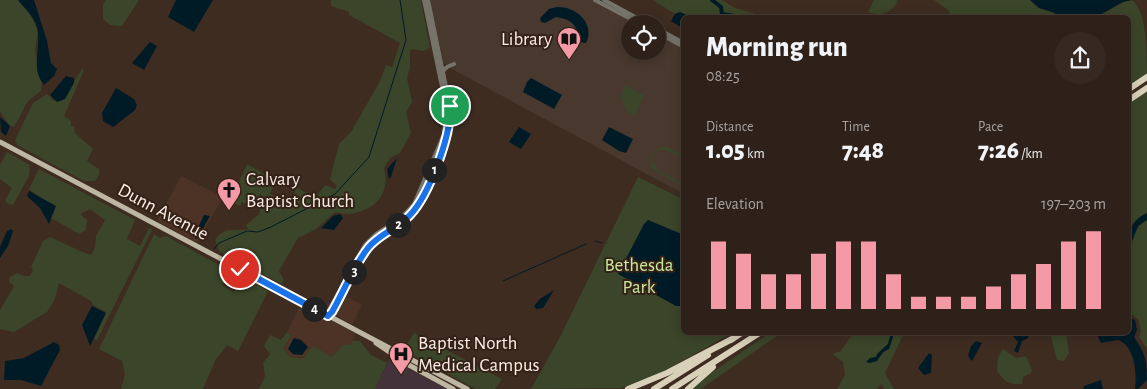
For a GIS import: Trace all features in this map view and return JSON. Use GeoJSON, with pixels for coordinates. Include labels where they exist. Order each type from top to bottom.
{"type":"FeatureCollection","features":[{"type":"Feature","properties":{"kind":"highway"},"geometry":{"type":"LineString","coordinates":[[1131,88],[1147,77]]}},
{"type":"Feature","properties":{"kind":"highway"},"geometry":{"type":"LineString","coordinates":[[1131,99],[1147,88]]}},
{"type":"Feature","properties":{"kind":"highway"},"geometry":{"type":"LineString","coordinates":[[654,389],[738,335]]}},
{"type":"Feature","properties":{"kind":"highway"},"geometry":{"type":"LineString","coordinates":[[672,389],[758,335]]}},
{"type":"Feature","properties":{"kind":"highway"},"geometry":{"type":"LineString","coordinates":[[688,389],[717,364],[759,335]]}},
{"type":"Feature","properties":{"kind":"highway"},"geometry":{"type":"LineString","coordinates":[[628,389],[667,373],[734,338]]}},
{"type":"Feature","properties":{"kind":"main road","name":"Dunn Avenue"},"geometry":{"type":"LineString","coordinates":[[0,142],[467,389]]}},
{"type":"Feature","properties":{"kind":"main road","name":"Dunn Avenue"},"geometry":{"type":"LineString","coordinates":[[366,336],[453,389]]}},
{"type":"Feature","properties":{"kind":"main road"},"geometry":{"type":"LineString","coordinates":[[436,380],[438,374]]}},
{"type":"Feature","properties":{"kind":"street"},"geometry":{"type":"LineString","coordinates":[[357,263],[374,242],[410,215],[424,194],[449,132],[450,106],[428,8],[424,0]]}},
{"type":"Feature","properties":{"kind":"street"},"geometry":{"type":"LineString","coordinates":[[328,316],[329,310],[372,237],[400,218],[414,204],[444,134],[446,106],[428,0]]}},
{"type":"Feature","properties":{"kind":"street"},"geometry":{"type":"LineString","coordinates":[[595,0],[623,15]]}},
{"type":"Feature","properties":{"kind":"street"},"geometry":{"type":"LineString","coordinates":[[604,0],[632,15]]}},
{"type":"Feature","properties":{"kind":"street"},"geometry":{"type":"LineString","coordinates":[[666,33],[681,40]]}},
{"type":"Feature","properties":{"kind":"street"},"geometry":{"type":"LineString","coordinates":[[666,37],[681,45]]}},
{"type":"Feature","properties":{"kind":"street"},"geometry":{"type":"LineString","coordinates":[[443,72],[447,67],[454,64]]}},
{"type":"Feature","properties":{"kind":"shaded area"},"geometry":{"type":"Polygon","coordinates":[[[429,0],[595,0],[623,15],[621,15],[621,60],[666,60],[666,37],[681,45],[681,192],[450,68],[444,63],[429,0]]]}},
{"type":"Feature","properties":{"kind":"shaded area"},"geometry":{"type":"Polygon","coordinates":[[[181,176],[223,197],[197,243],[157,221],[181,176]]]}},
{"type":"Feature","properties":{"kind":"shaded area"},"geometry":{"type":"Polygon","coordinates":[[[343,295],[362,305],[352,325],[334,314],[343,295]]]}},
{"type":"Feature","properties":{"kind":"shaded area"},"geometry":{"type":"Polygon","coordinates":[[[301,305],[356,334],[351,345],[332,357],[290,357],[283,348],[291,336],[287,332],[301,305]]]}},
{"type":"Feature","properties":{"kind":"shaded area","name":"Baptist North Medical Campus"},"geometry":{"type":"Polygon","coordinates":[[[391,356],[412,371],[449,389],[375,389],[391,356]]]}},
{"type":"Feature","properties":{"kind":"green space"},"geometry":{"type":"Polygon","coordinates":[[[0,0],[18,0],[30,13],[38,31],[35,51],[42,83],[41,91],[28,101],[14,127],[10,126],[0,112],[0,0]]]}},
{"type":"Feature","properties":{"kind":"green space"},"geometry":{"type":"Polygon","coordinates":[[[106,0],[139,0],[122,26],[110,25],[103,19],[103,4],[106,0]]]}},
{"type":"Feature","properties":{"kind":"green space"},"geometry":{"type":"Polygon","coordinates":[[[331,0],[421,0],[430,48],[423,51],[411,49],[410,51],[410,68],[407,78],[412,102],[406,112],[411,133],[400,153],[390,158],[384,168],[385,186],[379,200],[374,205],[359,212],[349,214],[334,213],[316,229],[298,238],[279,271],[284,280],[281,284],[219,251],[215,240],[223,232],[248,229],[246,225],[259,214],[265,198],[260,194],[252,206],[242,202],[240,206],[223,197],[225,193],[217,187],[221,180],[236,188],[247,164],[276,181],[270,194],[288,203],[297,188],[316,197],[325,185],[335,189],[337,186],[330,179],[339,144],[351,132],[380,81],[386,65],[392,67],[400,43],[349,15],[349,12],[331,6],[331,0]]]}},
{"type":"Feature","properties":{"kind":"green space"},"geometry":{"type":"Polygon","coordinates":[[[653,0],[722,0],[735,8],[759,15],[687,15],[680,12],[675,14],[653,0]]]}},
{"type":"Feature","properties":{"kind":"green space"},"geometry":{"type":"Polygon","coordinates":[[[874,0],[898,1],[889,11],[877,14],[868,12],[874,0]]]}},
{"type":"Feature","properties":{"kind":"green space"},"geometry":{"type":"Polygon","coordinates":[[[934,0],[1030,0],[1039,8],[1055,13],[1054,15],[950,15],[948,10],[934,0]]]}},
{"type":"Feature","properties":{"kind":"green space"},"geometry":{"type":"Polygon","coordinates":[[[1132,0],[1137,5],[1141,13],[1145,33],[1147,74],[1131,85],[1131,15],[1101,15],[1123,2],[1132,0]]]}},
{"type":"Feature","properties":{"kind":"green space"},"geometry":{"type":"Polygon","coordinates":[[[82,69],[84,70],[64,116],[71,121],[71,126],[74,126],[75,133],[93,149],[87,161],[99,169],[99,175],[95,181],[84,181],[17,145],[15,140],[33,103],[47,94],[53,100],[62,101],[82,69]]]}},
{"type":"Feature","properties":{"kind":"green space"},"geometry":{"type":"Polygon","coordinates":[[[625,85],[644,95],[634,116],[624,106],[622,94],[625,85]]]}},
{"type":"Feature","properties":{"kind":"green space"},"geometry":{"type":"Polygon","coordinates":[[[1147,91],[1147,213],[1131,225],[1131,102],[1147,91]]]}},
{"type":"Feature","properties":{"kind":"green space"},"geometry":{"type":"Polygon","coordinates":[[[660,147],[667,147],[681,154],[681,158],[661,150],[654,154],[652,160],[658,170],[681,182],[681,185],[651,168],[650,155],[660,147]]]}},
{"type":"Feature","properties":{"kind":"green space"},"geometry":{"type":"Polygon","coordinates":[[[7,152],[30,165],[29,176],[13,205],[5,200],[12,188],[0,179],[0,165],[7,152]]]}},
{"type":"Feature","properties":{"kind":"green space"},"geometry":{"type":"Polygon","coordinates":[[[39,169],[135,220],[127,239],[140,246],[149,228],[152,230],[97,340],[94,339],[106,312],[59,283],[55,299],[47,312],[14,332],[0,329],[0,310],[14,286],[9,282],[10,277],[17,273],[30,276],[33,270],[31,267],[43,241],[50,237],[87,254],[92,254],[96,236],[105,220],[90,209],[82,213],[81,215],[87,220],[86,230],[79,234],[51,218],[55,206],[29,189],[39,169]]]}},
{"type":"Feature","properties":{"kind":"green space","name":"Bethesda Park"},"geometry":{"type":"Polygon","coordinates":[[[638,177],[681,198],[681,335],[728,335],[655,376],[621,388],[531,389],[560,337],[638,177]]]}},
{"type":"Feature","properties":{"kind":"green space"},"geometry":{"type":"Polygon","coordinates":[[[1147,220],[1147,349],[1139,337],[1141,331],[1138,319],[1131,314],[1131,245],[1139,226],[1147,220]]]}},
{"type":"Feature","properties":{"kind":"green space"},"geometry":{"type":"Polygon","coordinates":[[[154,234],[160,238],[166,236],[230,271],[223,285],[234,292],[243,278],[268,291],[238,351],[227,345],[216,359],[203,389],[121,389],[125,374],[122,361],[99,349],[154,234]]]}},
{"type":"Feature","properties":{"kind":"green space"},"geometry":{"type":"Polygon","coordinates":[[[287,332],[291,336],[283,348],[290,357],[304,358],[313,346],[332,357],[343,345],[350,345],[353,341],[360,341],[371,355],[387,363],[375,389],[259,389],[265,376],[263,363],[270,354],[264,346],[270,335],[281,340],[287,332]]]}},
{"type":"Feature","properties":{"kind":"green space"},"geometry":{"type":"Polygon","coordinates":[[[414,333],[502,379],[495,389],[476,389],[403,350],[414,333]]]}},
{"type":"Feature","properties":{"kind":"green space"},"geometry":{"type":"Polygon","coordinates":[[[767,335],[778,335],[701,389],[692,389],[711,373],[767,335]]]}},
{"type":"Feature","properties":{"kind":"green space"},"geometry":{"type":"Polygon","coordinates":[[[890,335],[888,344],[871,362],[879,358],[886,350],[893,335],[903,335],[885,373],[894,389],[884,389],[881,384],[877,389],[837,389],[845,375],[843,362],[832,354],[841,351],[851,336],[890,335]]]}},
{"type":"Feature","properties":{"kind":"green space"},"geometry":{"type":"Polygon","coordinates":[[[1051,335],[1066,335],[1069,353],[1064,361],[1057,360],[1051,335]]]}},
{"type":"Feature","properties":{"kind":"green space"},"geometry":{"type":"Polygon","coordinates":[[[1003,349],[1016,358],[1026,356],[1032,370],[1030,374],[1023,377],[1022,384],[1008,382],[997,371],[998,357],[1003,349]]]}},
{"type":"Feature","properties":{"kind":"water"},"geometry":{"type":"Polygon","coordinates":[[[18,0],[34,0],[47,41],[51,63],[57,69],[54,76],[44,85],[40,79],[37,66],[38,40],[36,23],[18,0]]]}},
{"type":"Feature","properties":{"kind":"water"},"geometry":{"type":"Polygon","coordinates":[[[176,0],[213,0],[194,32],[168,17],[176,0]]]}},
{"type":"Feature","properties":{"kind":"water"},"geometry":{"type":"Polygon","coordinates":[[[1030,0],[1132,0],[1123,2],[1101,15],[1054,15],[1055,13],[1039,8],[1030,0]]]}},
{"type":"Feature","properties":{"kind":"water"},"geometry":{"type":"Polygon","coordinates":[[[557,7],[571,9],[582,17],[588,29],[586,43],[579,42],[576,28],[566,20],[556,17],[545,23],[541,22],[540,18],[549,9],[557,7]]]}},
{"type":"Feature","properties":{"kind":"water"},"geometry":{"type":"Polygon","coordinates":[[[680,12],[687,15],[681,15],[681,27],[671,21],[675,14],[680,12]]]}},
{"type":"Feature","properties":{"kind":"water"},"geometry":{"type":"Polygon","coordinates":[[[150,42],[157,46],[144,70],[132,63],[150,42]]]}},
{"type":"Feature","properties":{"kind":"water"},"geometry":{"type":"Polygon","coordinates":[[[66,76],[74,78],[74,83],[65,99],[57,102],[50,95],[66,76]]]}},
{"type":"Feature","properties":{"kind":"water"},"geometry":{"type":"Polygon","coordinates":[[[531,78],[562,95],[554,109],[523,92],[531,78]]]}},
{"type":"Feature","properties":{"kind":"water"},"geometry":{"type":"Polygon","coordinates":[[[116,88],[134,99],[137,105],[135,110],[113,127],[103,121],[102,113],[116,88]]]}},
{"type":"Feature","properties":{"kind":"water"},"geometry":{"type":"Polygon","coordinates":[[[0,117],[10,126],[6,136],[1,132],[0,117]]]}},
{"type":"Feature","properties":{"kind":"water"},"geometry":{"type":"Polygon","coordinates":[[[519,127],[531,134],[521,149],[509,142],[519,127]]]}},
{"type":"Feature","properties":{"kind":"water"},"geometry":{"type":"Polygon","coordinates":[[[609,127],[633,139],[626,153],[619,151],[602,140],[609,127]]]}},
{"type":"Feature","properties":{"kind":"water"},"geometry":{"type":"Polygon","coordinates":[[[397,158],[391,177],[389,179],[387,169],[397,158]]]}},
{"type":"Feature","properties":{"kind":"water"},"geometry":{"type":"Polygon","coordinates":[[[29,191],[56,206],[49,224],[40,208],[27,196],[29,191]]]}},
{"type":"Feature","properties":{"kind":"water"},"geometry":{"type":"Polygon","coordinates":[[[1147,213],[1147,220],[1138,226],[1131,244],[1132,227],[1141,216],[1147,213]]]}},
{"type":"Feature","properties":{"kind":"water"},"geometry":{"type":"Polygon","coordinates":[[[340,214],[343,218],[334,230],[321,228],[333,216],[340,214]]]}},
{"type":"Feature","properties":{"kind":"water"},"geometry":{"type":"Polygon","coordinates":[[[204,215],[210,216],[197,239],[194,236],[204,215]]]}},
{"type":"Feature","properties":{"kind":"water"},"geometry":{"type":"Polygon","coordinates":[[[648,220],[681,234],[681,306],[676,306],[618,274],[644,224],[648,220]]]}},
{"type":"Feature","properties":{"kind":"water"},"geometry":{"type":"Polygon","coordinates":[[[11,229],[13,231],[8,246],[0,258],[0,247],[7,231],[11,229]]]}},
{"type":"Feature","properties":{"kind":"water"},"geometry":{"type":"Polygon","coordinates":[[[554,290],[543,308],[536,309],[534,306],[540,299],[554,290]]]}},
{"type":"Feature","properties":{"kind":"water"},"geometry":{"type":"Polygon","coordinates":[[[92,306],[106,313],[90,346],[82,325],[92,306]]]}},
{"type":"Feature","properties":{"kind":"water"},"geometry":{"type":"Polygon","coordinates":[[[1131,318],[1135,320],[1137,330],[1134,337],[1143,352],[1147,367],[1147,380],[1138,389],[1135,389],[1134,361],[1128,348],[1118,340],[1101,343],[1099,335],[1131,335],[1131,318]]]}},
{"type":"Feature","properties":{"kind":"water"},"geometry":{"type":"Polygon","coordinates":[[[890,335],[894,335],[889,349],[883,352],[877,361],[866,362],[870,358],[876,357],[888,344],[890,335]]]}},
{"type":"Feature","properties":{"kind":"water"},"geometry":{"type":"Polygon","coordinates":[[[1012,335],[1029,335],[1028,338],[1022,341],[1018,353],[1014,351],[1018,342],[1012,335]]]}},
{"type":"Feature","properties":{"kind":"water"},"geometry":{"type":"Polygon","coordinates":[[[294,338],[301,340],[308,347],[302,355],[293,354],[288,349],[294,338]]]}},
{"type":"Feature","properties":{"kind":"water"},"geometry":{"type":"Polygon","coordinates":[[[976,341],[982,343],[972,361],[968,356],[971,346],[976,341]]]}},
{"type":"Feature","properties":{"kind":"water"},"geometry":{"type":"Polygon","coordinates":[[[54,342],[59,345],[60,350],[41,386],[21,380],[4,380],[5,361],[24,358],[54,342]]]}},
{"type":"Feature","properties":{"kind":"water"},"geometry":{"type":"Polygon","coordinates":[[[929,353],[932,355],[931,373],[924,375],[918,368],[929,353]]]}},
{"type":"Feature","properties":{"kind":"water"},"geometry":{"type":"Polygon","coordinates":[[[1101,380],[1103,389],[1083,389],[1084,386],[1101,380]]]}},
{"type":"Feature","properties":{"kind":"waterway"},"geometry":{"type":"LineString","coordinates":[[214,249],[219,243],[247,231],[258,232],[271,227],[335,194],[369,157],[406,40],[400,0]]}},
{"type":"Feature","properties":{"kind":"waterway"},"geometry":{"type":"LineString","coordinates":[[712,0],[721,7],[722,14],[728,15]]}},
{"type":"Feature","properties":{"kind":"waterway"},"geometry":{"type":"LineString","coordinates":[[595,241],[602,243]]}},
{"type":"Feature","properties":{"kind":"waterway"},"geometry":{"type":"LineString","coordinates":[[503,281],[586,244]]}},
{"type":"Feature","properties":{"kind":"place","name":"Library"},"geometry":{"type":"Point","coordinates":[569,60]}},
{"type":"Feature","properties":{"kind":"place","name":"Calvary Baptist Church"},"geometry":{"type":"Point","coordinates":[229,211]}},
{"type":"Feature","properties":{"kind":"place","name":"Baptist North Medical Campus"},"geometry":{"type":"Point","coordinates":[401,375]}},
{"type":"Feature","properties":{"kind":"route"},"geometry":{"type":"LineString","coordinates":[[240,269],[328,316],[369,247],[382,235],[404,221],[421,200],[449,132],[450,106]]}}]}
